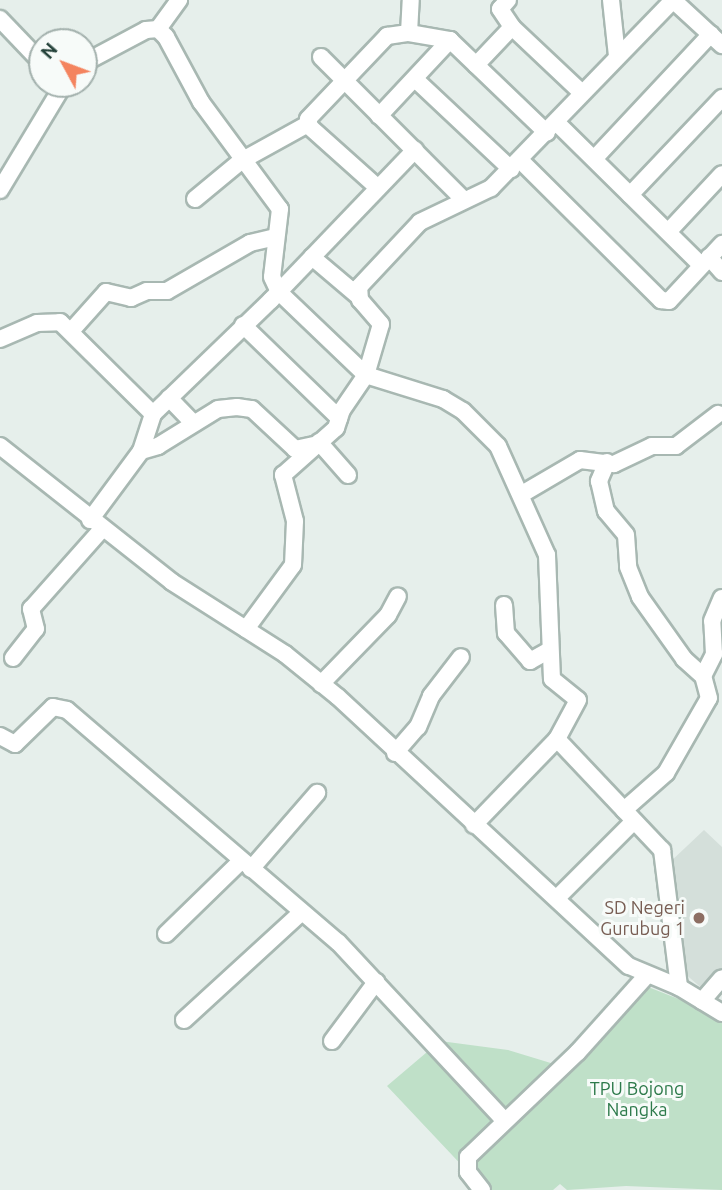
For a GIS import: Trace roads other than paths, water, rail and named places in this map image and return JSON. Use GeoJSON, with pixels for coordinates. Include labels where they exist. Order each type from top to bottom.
{"type":"FeatureCollection","features":[{"type":"Feature","properties":{"kind":"street"},"geometry":{"type":"LineString","coordinates":[[98,55],[125,39],[158,29],[179,0]]}},
{"type":"Feature","properties":{"kind":"street"},"geometry":{"type":"LineString","coordinates":[[409,33],[411,0]]}},
{"type":"Feature","properties":{"kind":"street"},"geometry":{"type":"LineString","coordinates":[[508,0],[500,9],[512,27],[582,93]]}},
{"type":"Feature","properties":{"kind":"street"},"geometry":{"type":"LineString","coordinates":[[611,0],[617,56]]}},
{"type":"Feature","properties":{"kind":"street"},"geometry":{"type":"LineString","coordinates":[[357,295],[368,274],[420,222],[491,188],[673,0],[716,40],[594,159]]}},
{"type":"Feature","properties":{"kind":"street"},"geometry":{"type":"LineString","coordinates":[[0,19],[28,48]]}},
{"type":"Feature","properties":{"kind":"street"},"geometry":{"type":"LineString","coordinates":[[476,65],[512,27]]}},
{"type":"Feature","properties":{"kind":"street"},"geometry":{"type":"LineString","coordinates":[[158,29],[178,51],[201,102],[241,161],[280,209],[272,277],[279,292],[366,376],[443,400],[463,411],[498,446],[522,494],[547,555],[550,650],[555,683]]}},
{"type":"Feature","properties":{"kind":"street"},"geometry":{"type":"LineString","coordinates":[[195,199],[241,161],[308,124],[312,111],[383,38],[409,33],[450,40],[551,127],[594,159],[668,232],[722,272]]}},
{"type":"Feature","properties":{"kind":"street"},"geometry":{"type":"LineString","coordinates":[[379,116],[450,40]]}},
{"type":"Feature","properties":{"kind":"street"},"geometry":{"type":"LineString","coordinates":[[321,57],[464,200]]}},
{"type":"Feature","properties":{"kind":"street"},"geometry":{"type":"LineString","coordinates":[[415,79],[516,164],[661,300],[669,301],[722,244]]}},
{"type":"Feature","properties":{"kind":"street"},"geometry":{"type":"LineString","coordinates":[[0,190],[56,98]]}},
{"type":"Feature","properties":{"kind":"street"},"geometry":{"type":"LineString","coordinates":[[629,195],[722,98]]}},
{"type":"Feature","properties":{"kind":"street"},"geometry":{"type":"LineString","coordinates":[[308,124],[377,187]]}},
{"type":"Feature","properties":{"kind":"street"},"geometry":{"type":"LineString","coordinates":[[13,658],[36,629],[31,608],[96,524],[141,451],[153,414],[279,292],[415,150]]}},
{"type":"Feature","properties":{"kind":"street"},"geometry":{"type":"LineString","coordinates":[[668,232],[722,174]]}},
{"type":"Feature","properties":{"kind":"street"},"geometry":{"type":"LineString","coordinates":[[72,330],[106,292],[131,298],[147,291],[167,291],[250,243],[275,237]]}},
{"type":"Feature","properties":{"kind":"street"},"geometry":{"type":"LineString","coordinates":[[246,629],[293,565],[295,521],[283,475],[336,428],[339,418],[366,376],[381,324],[357,295],[312,257]]}},
{"type":"Feature","properties":{"kind":"street"},"geometry":{"type":"LineString","coordinates":[[0,339],[45,321],[60,322],[72,330],[153,414]]}},
{"type":"Feature","properties":{"kind":"street"},"geometry":{"type":"LineString","coordinates":[[243,325],[339,418]]}},
{"type":"Feature","properties":{"kind":"street"},"geometry":{"type":"LineString","coordinates":[[169,398],[193,423]]}},
{"type":"Feature","properties":{"kind":"street"},"geometry":{"type":"LineString","coordinates":[[141,451],[158,446],[218,409],[244,407],[297,450],[319,442]]}},
{"type":"Feature","properties":{"kind":"street"},"geometry":{"type":"LineString","coordinates":[[522,494],[580,460],[625,462],[652,446],[676,446],[721,413]]}},
{"type":"Feature","properties":{"kind":"street"},"geometry":{"type":"LineString","coordinates":[[319,442],[348,475]]}},
{"type":"Feature","properties":{"kind":"street"},"geometry":{"type":"LineString","coordinates":[[0,446],[172,582],[246,629],[321,684],[474,825],[558,897],[629,966],[679,987],[722,1013]]}},
{"type":"Feature","properties":{"kind":"street"},"geometry":{"type":"LineString","coordinates":[[558,897],[678,756],[709,698],[704,676],[684,659],[640,597],[628,567],[626,535],[606,511],[599,481],[607,462]]}},
{"type":"Feature","properties":{"kind":"street"},"geometry":{"type":"LineString","coordinates":[[321,684],[388,615],[398,596]]}},
{"type":"Feature","properties":{"kind":"street"},"geometry":{"type":"LineString","coordinates":[[704,676],[714,654],[712,621],[722,598]]}},
{"type":"Feature","properties":{"kind":"street"},"geometry":{"type":"LineString","coordinates":[[474,825],[557,739],[578,700],[530,661],[506,633],[504,605]]}},
{"type":"Feature","properties":{"kind":"street"},"geometry":{"type":"LineString","coordinates":[[530,661],[550,650]]}},
{"type":"Feature","properties":{"kind":"street"},"geometry":{"type":"LineString","coordinates":[[396,753],[418,727],[431,696],[461,657]]}},
{"type":"Feature","properties":{"kind":"street"},"geometry":{"type":"LineString","coordinates":[[0,736],[15,744],[53,708],[67,710],[302,912],[376,982],[504,1120]]}},
{"type":"Feature","properties":{"kind":"street"},"geometry":{"type":"LineString","coordinates":[[557,739],[629,815],[666,860],[679,987]]}},
{"type":"Feature","properties":{"kind":"street"},"geometry":{"type":"LineString","coordinates":[[166,934],[246,865],[317,793]]}},
{"type":"Feature","properties":{"kind":"street"},"geometry":{"type":"LineString","coordinates":[[184,1020],[302,912]]}},
{"type":"Feature","properties":{"kind":"street"},"geometry":{"type":"LineString","coordinates":[[482,1190],[466,1164],[504,1120],[578,1052],[647,975]]}},
{"type":"Feature","properties":{"kind":"street"},"geometry":{"type":"LineString","coordinates":[[702,1001],[722,978]]}},
{"type":"Feature","properties":{"kind":"street"},"geometry":{"type":"LineString","coordinates":[[332,1041],[376,982]]}},
{"type":"Feature","properties":{"kind":"place","name":"SD Negeri Gurubug 1"},"geometry":{"type":"Point","coordinates":[699,918]}},
{"type":"Feature","properties":{"kind":"park label","name":"TPU Bojong Nangka"},"geometry":{"type":"Point","coordinates":[637,1099]}}]}
